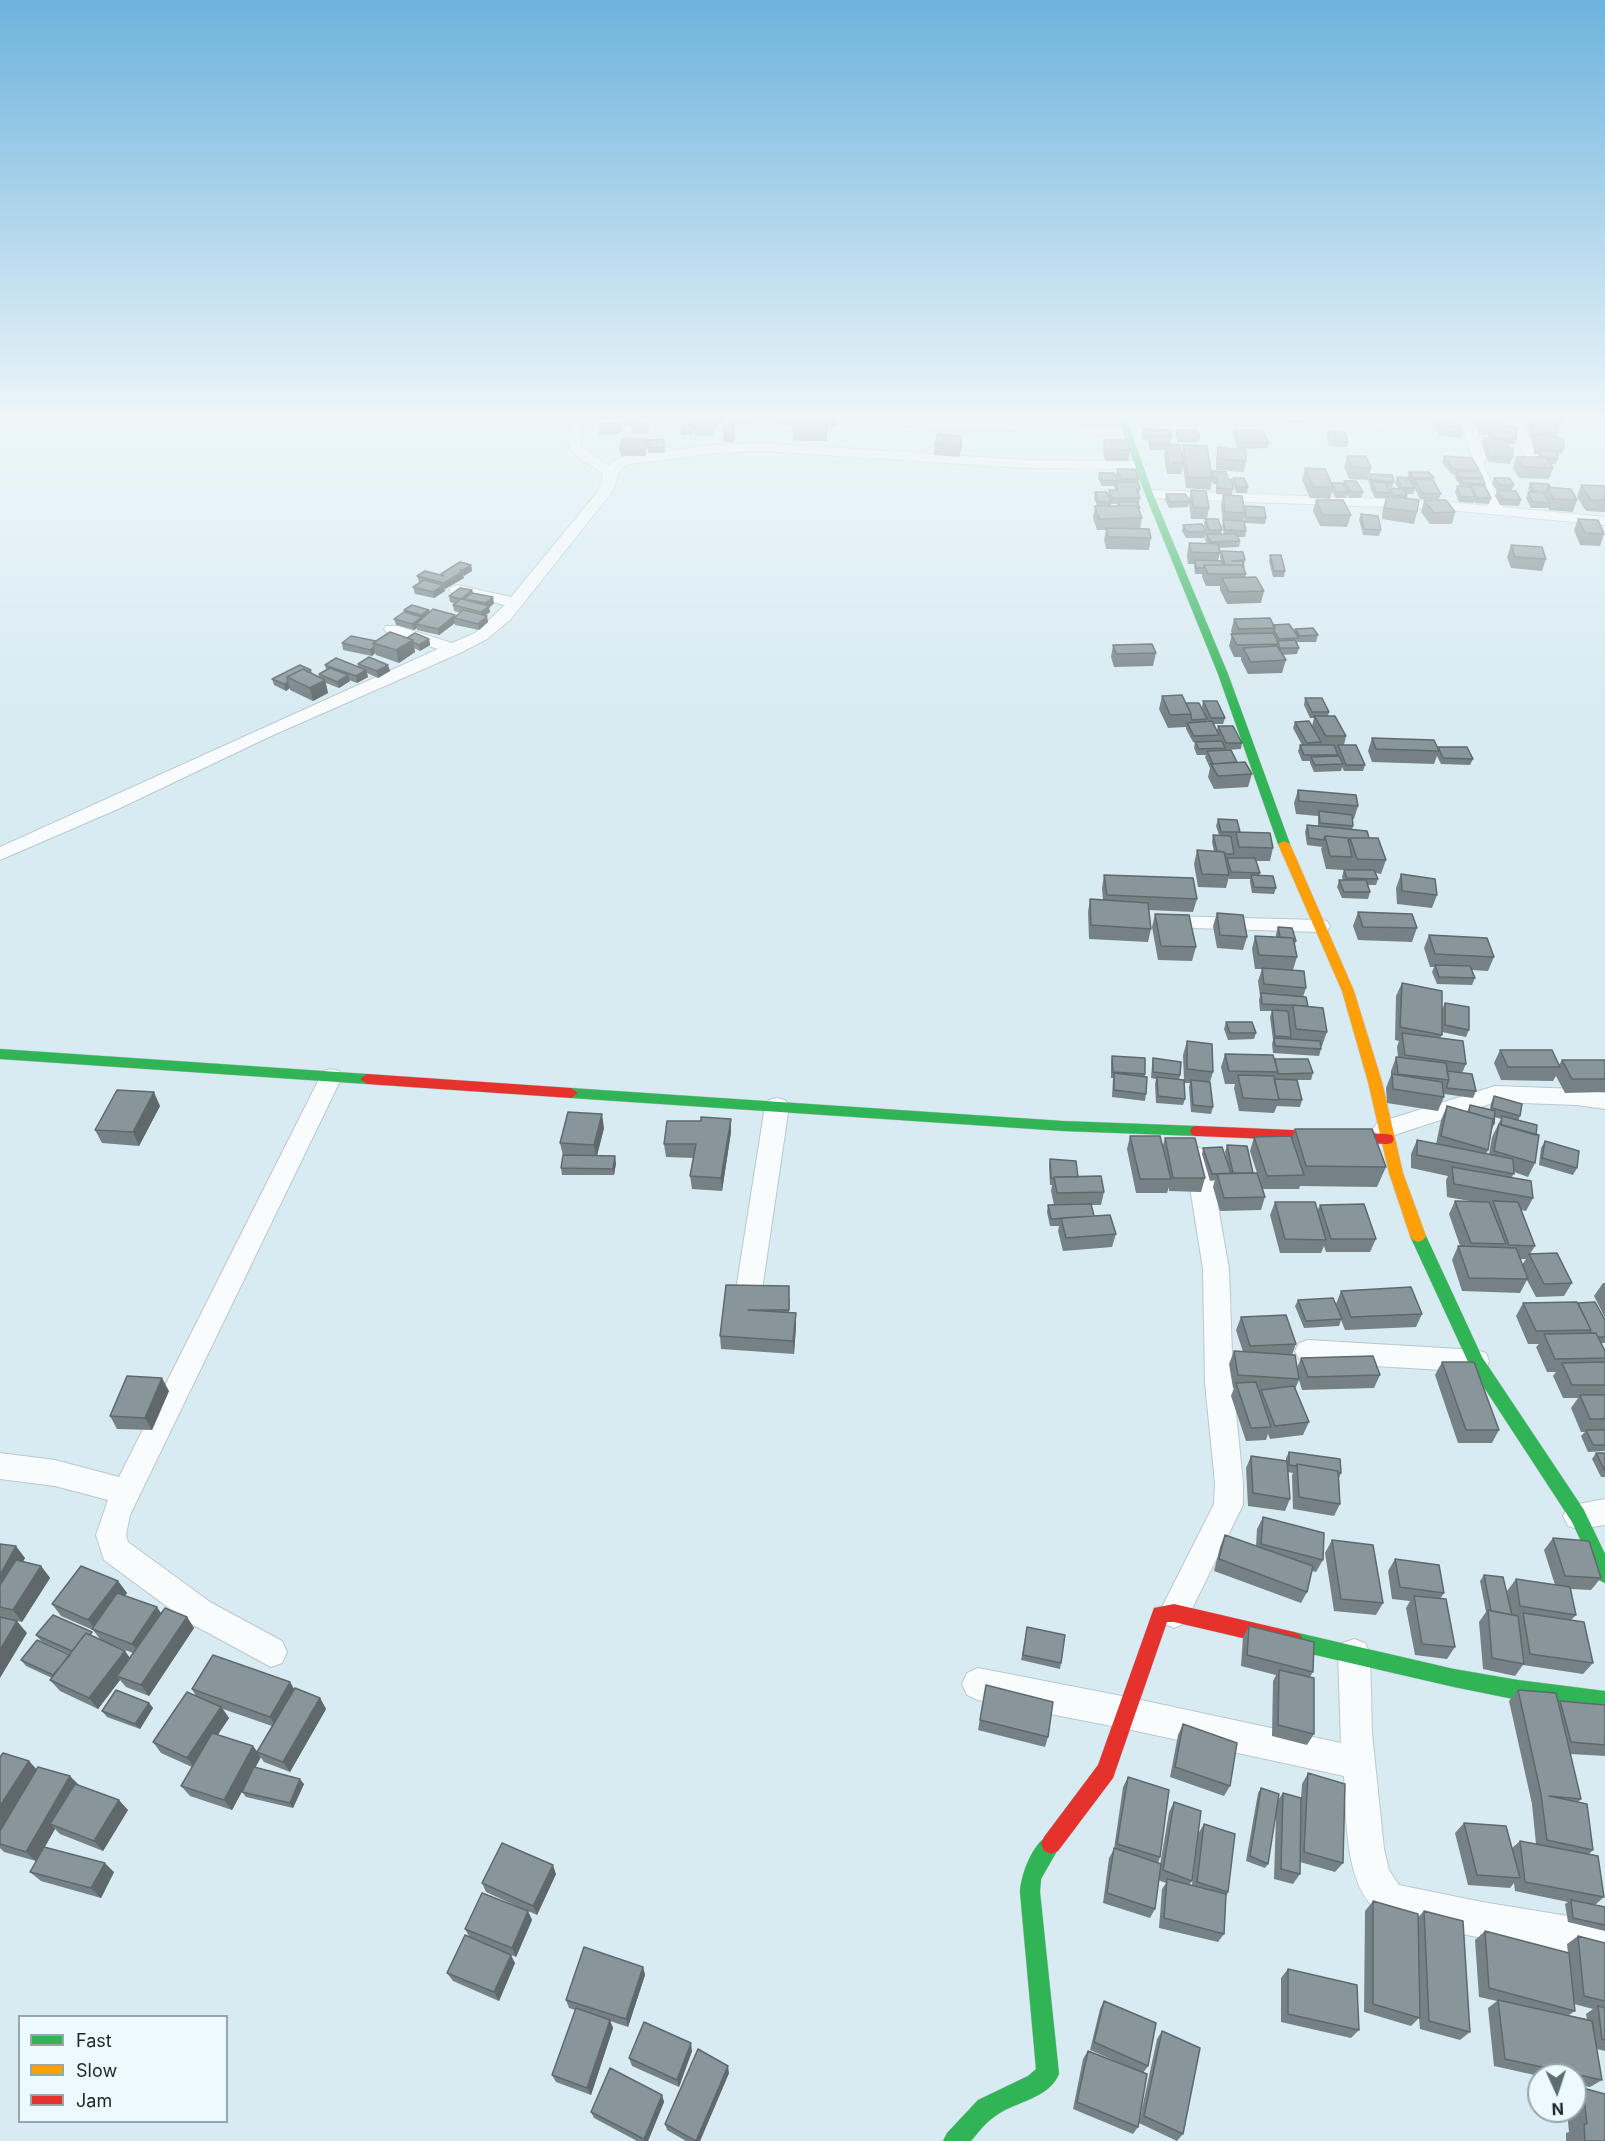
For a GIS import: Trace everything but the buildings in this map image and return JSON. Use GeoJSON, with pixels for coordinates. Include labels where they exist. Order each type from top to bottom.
{"type":"FeatureCollection","features":[{"type":"Feature","properties":{"kind":"street"},"geometry":{"type":"LineString","coordinates":[[0,854],[160,783],[265,732],[454,650],[491,629],[583,520]]}},
{"type":"Feature","properties":{"kind":"street"},"geometry":{"type":"LineString","coordinates":[[1160,520],[1223,674],[1287,852],[1357,1016],[1403,1198],[1421,1244],[1476,1361],[1592,1514],[1605,1574]]}},
{"type":"Feature","properties":{"kind":"street"},"geometry":{"type":"LineString","coordinates":[[457,590],[515,603]]}},
{"type":"Feature","properties":{"kind":"street"},"geometry":{"type":"LineString","coordinates":[[392,629],[434,640],[454,650]]}},
{"type":"Feature","properties":{"kind":"street"},"geometry":{"type":"LineString","coordinates":[[1168,922],[1320,926]]}},
{"type":"Feature","properties":{"kind":"street"},"geometry":{"type":"LineString","coordinates":[[2,1055],[1063,1126],[1193,1131],[1386,1134],[1496,1094],[1605,1101]]}},
{"type":"Feature","properties":{"kind":"street"},"geometry":{"type":"LineString","coordinates":[[271,1652],[199,1612],[115,1550],[111,1535],[116,1514],[331,1077]]}},
{"type":"Feature","properties":{"kind":"street"},"geometry":{"type":"LineString","coordinates":[[749,1290],[777,1106]]}},
{"type":"Feature","properties":{"kind":"street"},"geometry":{"type":"LineString","coordinates":[[1174,1613],[1228,1505],[1229,1483],[1220,1393],[1216,1269],[1193,1131]]}},
{"type":"Feature","properties":{"kind":"street"},"geometry":{"type":"LineString","coordinates":[[1308,1351],[1476,1361]]}},
{"type":"Feature","properties":{"kind":"street"},"geometry":{"type":"LineString","coordinates":[[0,1466],[55,1473],[127,1492]]}},
{"type":"Feature","properties":{"kind":"street"},"geometry":{"type":"LineString","coordinates":[[955,2141],[966,2127],[990,2105],[1040,2084],[1048,2074],[1030,1892],[1031,1876],[1046,1850],[1106,1771],[1114,1710],[1158,1617],[1165,1612],[1464,1680],[1605,1701]]}},
{"type":"Feature","properties":{"kind":"street"},"geometry":{"type":"LineString","coordinates":[[1353,1653],[1358,1763],[1372,1874],[1381,1892],[1390,1900],[1482,1920],[1605,1940]]}},
{"type":"Feature","properties":{"kind":"street"},"geometry":{"type":"LineString","coordinates":[[978,1684],[1114,1710],[1358,1763]]}},
{"type":"Feature","properties":{"kind":"traffic: fast"},"geometry":{"type":"LineString","coordinates":[[1160,520],[1223,674],[1284,844]]}},
{"type":"Feature","properties":{"kind":"traffic: fast"},"geometry":{"type":"LineString","coordinates":[[0,1054],[367,1079]]}},
{"type":"Feature","properties":{"kind":"traffic: fast"},"geometry":{"type":"LineString","coordinates":[[571,1093],[1063,1126],[1197,1131]]}},
{"type":"Feature","properties":{"kind":"traffic: fast"},"geometry":{"type":"LineString","coordinates":[[1418,1236],[1476,1361],[1578,1516],[1605,1574]]}},
{"type":"Feature","properties":{"kind":"traffic: fast"},"geometry":{"type":"LineString","coordinates":[[1294,1641],[1454,1678],[1518,1690],[1605,1701]]}},
{"type":"Feature","properties":{"kind":"traffic: fast"},"geometry":{"type":"LineString","coordinates":[[955,2141],[986,2108],[1036,2084],[1048,2074],[1030,1892],[1031,1876],[1051,1844]]}},
{"type":"Feature","properties":{"kind":"traffic: slow"},"geometry":{"type":"LineString","coordinates":[[1284,844],[1348,991],[1375,1082],[1396,1173],[1418,1236]]}},
{"type":"Feature","properties":{"kind":"traffic: jam"},"geometry":{"type":"LineString","coordinates":[[367,1079],[571,1093]]}},
{"type":"Feature","properties":{"kind":"traffic: jam"},"geometry":{"type":"LineString","coordinates":[[1197,1131],[1387,1139]]}},
{"type":"Feature","properties":{"kind":"traffic: jam"},"geometry":{"type":"LineString","coordinates":[[1051,1844],[1106,1771],[1161,1614],[1174,1613],[1294,1641]]}}]}
